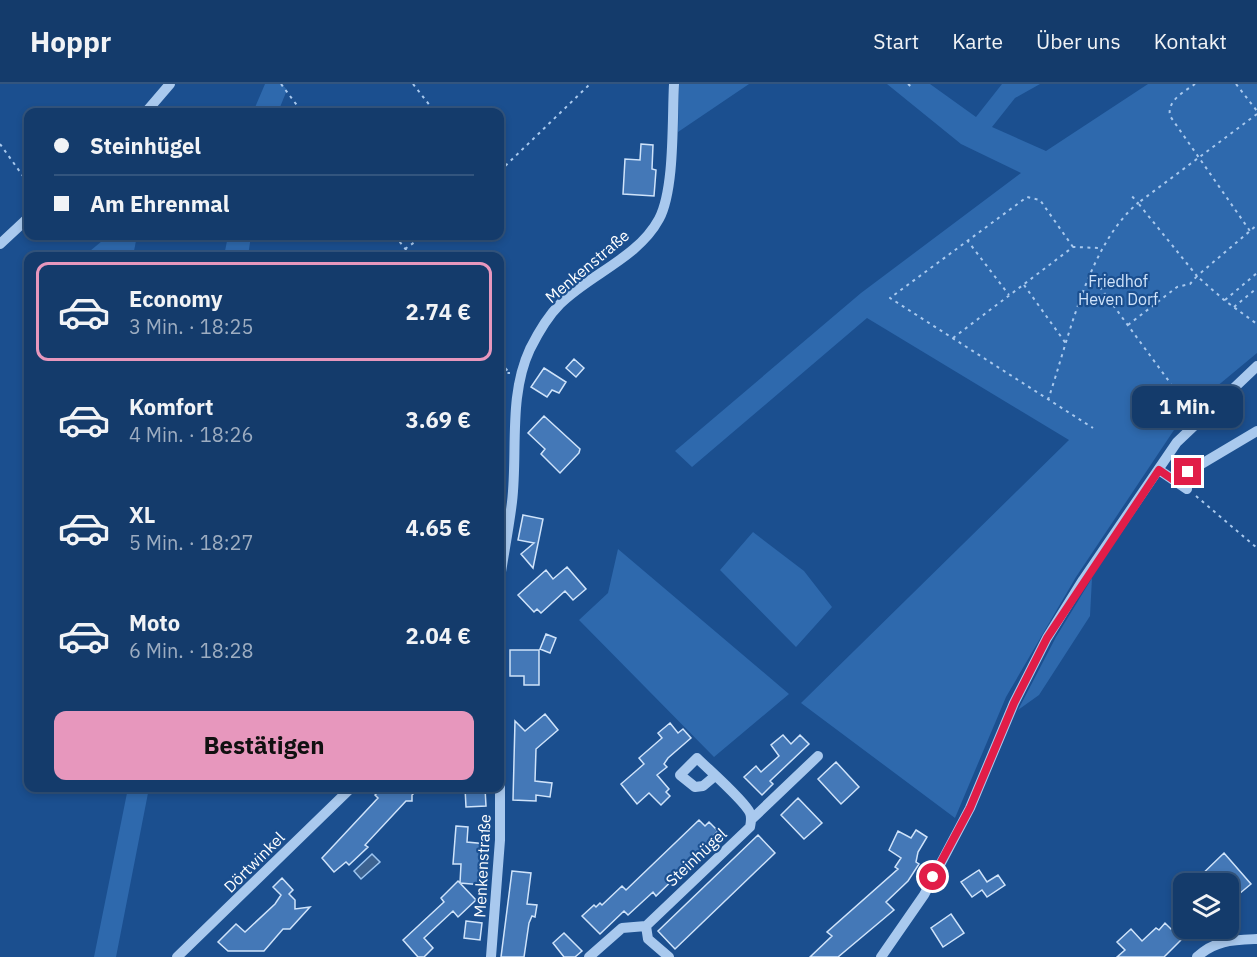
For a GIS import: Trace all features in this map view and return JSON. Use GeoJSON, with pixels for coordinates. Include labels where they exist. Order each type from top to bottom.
{"type":"FeatureCollection","features":[{"type":"Feature","properties":{"kind":"street"},"geometry":{"type":"LineString","coordinates":[[149,108],[170,84]]}},
{"type":"Feature","properties":{"kind":"street","name":"Menkenstraße"},"geometry":{"type":"LineString","coordinates":[[504,552],[512,501],[518,385],[529,351],[546,321],[561,304],[631,250],[652,230],[660,217],[667,197],[674,84]]}},
{"type":"Feature","properties":{"kind":"street"},"geometry":{"type":"LineString","coordinates":[[0,244],[24,222]]}},
{"type":"Feature","properties":{"kind":"street"},"geometry":{"type":"LineString","coordinates":[[881,957],[924,895],[965,818],[1014,703],[1047,638],[1177,442],[1257,366]]}},
{"type":"Feature","properties":{"kind":"street"},"geometry":{"type":"LineString","coordinates":[[1159,470],[1182,486],[1188,472],[1257,431]]}},
{"type":"Feature","properties":{"kind":"street","name":"Steinhügel"},"geometry":{"type":"LineString","coordinates":[[646,926],[750,827],[752,819],[819,756]]}},
{"type":"Feature","properties":{"kind":"street"},"geometry":{"type":"LineString","coordinates":[[715,776],[750,811],[752,819]]}},
{"type":"Feature","properties":{"kind":"street","name":"Dörtwinkel"},"geometry":{"type":"LineString","coordinates":[[177,957],[347,792]]}},
{"type":"Feature","properties":{"kind":"street","name":"Menkenstraße"},"geometry":{"type":"LineString","coordinates":[[490,957],[500,840],[500,792]]}},
{"type":"Feature","properties":{"kind":"street"},"geometry":{"type":"LineString","coordinates":[[589,957],[616,932],[630,926],[646,926],[648,939],[669,957]]}},
{"type":"Feature","properties":{"kind":"street"},"geometry":{"type":"LineString","coordinates":[[1197,957],[1214,944],[1228,940],[1257,939]]}},
{"type":"Feature","properties":{"kind":"path"},"geometry":{"type":"LineString","coordinates":[[281,84],[299,108]]}},
{"type":"Feature","properties":{"kind":"path"},"geometry":{"type":"LineString","coordinates":[[413,84],[432,108]]}},
{"type":"Feature","properties":{"kind":"path"},"geometry":{"type":"LineString","coordinates":[[504,167],[590,84]]}},
{"type":"Feature","properties":{"kind":"path"},"geometry":{"type":"LineString","coordinates":[[908,84],[913,88]]}},
{"type":"Feature","properties":{"kind":"path"},"geometry":{"type":"LineString","coordinates":[[1195,84],[1174,100],[1169,110],[1198,157],[1250,231]]}},
{"type":"Feature","properties":{"kind":"path"},"geometry":{"type":"LineString","coordinates":[[1048,400],[1100,249],[1115,225],[1138,203],[1257,112],[1236,84]]}},
{"type":"Feature","properties":{"kind":"path"},"geometry":{"type":"LineString","coordinates":[[0,144],[24,177]]}},
{"type":"Feature","properties":{"kind":"path"},"geometry":{"type":"LineString","coordinates":[[1130,194],[1197,276],[1224,300],[1257,324]]}},
{"type":"Feature","properties":{"kind":"path"},"geometry":{"type":"LineString","coordinates":[[1073,247],[1040,200],[1032,197],[1023,199],[890,298],[1093,428]]}},
{"type":"Feature","properties":{"kind":"path"},"geometry":{"type":"LineString","coordinates":[[1128,325],[1178,286],[1190,284],[1257,225]]}},
{"type":"Feature","properties":{"kind":"path"},"geometry":{"type":"LineString","coordinates":[[398,240],[408,252]]}},
{"type":"Feature","properties":{"kind":"path"},"geometry":{"type":"LineString","coordinates":[[405,249],[417,240]]}},
{"type":"Feature","properties":{"kind":"path"},"geometry":{"type":"LineString","coordinates":[[968,240],[1009,296]]}},
{"type":"Feature","properties":{"kind":"path"},"geometry":{"type":"LineString","coordinates":[[953,338],[1073,247],[1100,249]]}},
{"type":"Feature","properties":{"kind":"path"},"geometry":{"type":"LineString","coordinates":[[1224,300],[1257,273]]}},
{"type":"Feature","properties":{"kind":"path"},"geometry":{"type":"LineString","coordinates":[[1090,275],[1171,384]]}},
{"type":"Feature","properties":{"kind":"path"},"geometry":{"type":"LineString","coordinates":[[1023,285],[1066,345]]}},
{"type":"Feature","properties":{"kind":"path"},"geometry":{"type":"LineString","coordinates":[[1233,307],[1257,288]]}},
{"type":"Feature","properties":{"kind":"path"},"geometry":{"type":"LineString","coordinates":[[504,373],[510,373]]}},
{"type":"Feature","properties":{"kind":"path"},"geometry":{"type":"LineString","coordinates":[[1182,486],[1237,528],[1257,548]]}},
{"type":"Feature","properties":{"kind":"green space"},"geometry":{"type":"Polygon","coordinates":[[[265,84],[282,84],[287,90],[280,108],[255,108],[265,84]]]}},
{"type":"Feature","properties":{"kind":"green space"},"geometry":{"type":"Polygon","coordinates":[[[679,84],[749,84],[678,132],[679,84]]]}},
{"type":"Feature","properties":{"kind":"green space","name":"Friedhof Heven Dorf"},"geometry":{"type":"Polygon","coordinates":[[[887,84],[930,84],[976,117],[1002,84],[1040,84],[1015,98],[992,127],[1046,151],[1148,84],[1257,84],[1257,353],[1186,412],[1076,577],[1006,697],[955,818],[801,703],[1069,440],[867,318],[692,467],[675,451],[861,293],[1021,173],[961,144],[887,84]]]}},
{"type":"Feature","properties":{"kind":"green space"},"geometry":{"type":"Polygon","coordinates":[[[103,240],[136,240],[134,252],[89,252],[103,240]]]}},
{"type":"Feature","properties":{"kind":"green space"},"geometry":{"type":"Polygon","coordinates":[[[227,240],[250,240],[249,252],[225,252],[227,240]]]}},
{"type":"Feature","properties":{"kind":"green space"},"geometry":{"type":"Polygon","coordinates":[[[753,532],[804,571],[832,607],[796,647],[720,570],[753,532]]]}},
{"type":"Feature","properties":{"kind":"green space"},"geometry":{"type":"Polygon","coordinates":[[[618,549],[789,694],[714,757],[579,620],[608,593],[618,549]]]}},
{"type":"Feature","properties":{"kind":"green space"},"geometry":{"type":"Polygon","coordinates":[[[1092,578],[1090,616],[1039,695],[1018,710],[1056,637],[1092,578]]]}},
{"type":"Feature","properties":{"kind":"green space"},"geometry":{"type":"Polygon","coordinates":[[[127,792],[148,792],[116,957],[94,957],[127,792]]]}},
{"type":"Feature","properties":{"kind":"shaded area"},"geometry":{"type":"Polygon","coordinates":[[[372,854],[380,862],[361,879],[354,871],[372,854]]]}},
{"type":"Feature","properties":{"kind":"building"},"geometry":{"type":"Polygon","coordinates":[[[641,144],[653,145],[652,169],[656,170],[654,196],[623,194],[625,159],[640,160],[641,144]]]}},
{"type":"Feature","properties":{"kind":"building"},"geometry":{"type":"Polygon","coordinates":[[[574,359],[584,368],[576,377],[566,368],[574,359]]]}},
{"type":"Feature","properties":{"kind":"building"},"geometry":{"type":"Polygon","coordinates":[[[544,368],[566,382],[559,393],[552,390],[547,397],[531,387],[544,368]]]}},
{"type":"Feature","properties":{"kind":"building"},"geometry":{"type":"Polygon","coordinates":[[[544,416],[580,449],[560,473],[541,454],[545,449],[528,433],[544,416]]]}},
{"type":"Feature","properties":{"kind":"building"},"geometry":{"type":"Polygon","coordinates":[[[523,515],[543,519],[533,568],[521,554],[534,543],[518,540],[523,515]]]}},
{"type":"Feature","properties":{"kind":"building"},"geometry":{"type":"Polygon","coordinates":[[[567,567],[586,589],[573,600],[565,591],[541,613],[537,609],[534,612],[518,595],[546,570],[553,579],[567,567]]]}},
{"type":"Feature","properties":{"kind":"building"},"geometry":{"type":"Polygon","coordinates":[[[546,634],[556,638],[550,653],[540,649],[546,634]]]}},
{"type":"Feature","properties":{"kind":"building"},"geometry":{"type":"Polygon","coordinates":[[[510,650],[539,650],[539,685],[524,685],[524,676],[510,676],[510,650]]]}},
{"type":"Feature","properties":{"kind":"building"},"geometry":{"type":"Polygon","coordinates":[[[545,714],[558,730],[536,749],[535,781],[552,783],[550,797],[536,795],[536,801],[513,800],[515,721],[525,731],[545,714]]]}},
{"type":"Feature","properties":{"kind":"building"},"geometry":{"type":"Polygon","coordinates":[[[670,723],[678,733],[683,729],[691,738],[668,758],[664,764],[667,767],[657,775],[669,789],[666,792],[670,796],[661,805],[649,793],[637,804],[621,784],[644,764],[639,758],[662,738],[658,733],[670,723]]]}},
{"type":"Feature","properties":{"kind":"building"},"geometry":{"type":"Polygon","coordinates":[[[783,735],[791,744],[800,735],[809,744],[770,781],[773,784],[762,795],[744,777],[756,766],[761,772],[779,756],[771,745],[783,735]]]}},
{"type":"Feature","properties":{"kind":"building"},"geometry":{"type":"Polygon","coordinates":[[[836,762],[859,787],[841,804],[818,779],[836,762]]]}},
{"type":"Feature","properties":{"kind":"building"},"geometry":{"type":"Polygon","coordinates":[[[378,792],[415,792],[412,795],[412,801],[406,801],[365,845],[368,847],[349,865],[346,862],[334,872],[322,858],[378,798],[375,795],[378,792]]]}},
{"type":"Feature","properties":{"kind":"building"},"geometry":{"type":"Polygon","coordinates":[[[465,792],[485,792],[486,806],[466,807],[465,792]]]}},
{"type":"Feature","properties":{"kind":"building"},"geometry":{"type":"Polygon","coordinates":[[[798,798],[822,823],[804,839],[781,815],[798,798]]]}},
{"type":"Feature","properties":{"kind":"building"},"geometry":{"type":"Polygon","coordinates":[[[699,820],[705,826],[709,822],[718,831],[714,835],[716,838],[656,896],[653,892],[628,915],[624,911],[600,934],[582,916],[594,905],[596,907],[600,903],[602,905],[622,886],[626,890],[699,820]]]}},
{"type":"Feature","properties":{"kind":"building"},"geometry":{"type":"Polygon","coordinates":[[[456,826],[468,827],[467,842],[487,844],[483,885],[460,883],[461,864],[453,864],[456,826]]]}},
{"type":"Feature","properties":{"kind":"building"},"geometry":{"type":"Polygon","coordinates":[[[916,830],[927,837],[918,852],[916,862],[919,864],[908,881],[886,902],[894,910],[838,957],[810,957],[832,936],[827,932],[898,869],[895,867],[901,858],[889,850],[898,831],[911,838],[916,830]]]}},
{"type":"Feature","properties":{"kind":"building"},"geometry":{"type":"Polygon","coordinates":[[[758,835],[775,853],[675,949],[658,931],[758,835]]]}},
{"type":"Feature","properties":{"kind":"building"},"geometry":{"type":"Polygon","coordinates":[[[1224,853],[1251,884],[1239,894],[1239,873],[1203,873],[1224,853]]]}},
{"type":"Feature","properties":{"kind":"building"},"geometry":{"type":"Polygon","coordinates":[[[979,870],[987,882],[998,875],[1005,885],[987,897],[982,890],[972,897],[961,882],[979,870]]]}},
{"type":"Feature","properties":{"kind":"building"},"geometry":{"type":"Polygon","coordinates":[[[512,871],[531,873],[527,904],[537,905],[535,917],[532,916],[529,923],[524,957],[501,957],[512,871]]]}},
{"type":"Feature","properties":{"kind":"building"},"geometry":{"type":"Polygon","coordinates":[[[282,878],[293,890],[289,894],[295,900],[295,909],[310,907],[290,929],[283,929],[264,951],[228,951],[218,942],[236,924],[245,932],[275,904],[281,895],[273,887],[282,878]]]}},
{"type":"Feature","properties":{"kind":"building"},"geometry":{"type":"Polygon","coordinates":[[[458,881],[476,900],[458,917],[453,911],[424,938],[433,948],[424,957],[418,957],[403,940],[444,902],[441,898],[458,881]]]}},
{"type":"Feature","properties":{"kind":"building"},"geometry":{"type":"Polygon","coordinates":[[[951,914],[964,933],[943,947],[931,928],[951,914]]]}},
{"type":"Feature","properties":{"kind":"building"},"geometry":{"type":"Polygon","coordinates":[[[466,921],[482,923],[480,940],[464,938],[466,921]]]}},
{"type":"Feature","properties":{"kind":"building"},"geometry":{"type":"Polygon","coordinates":[[[1165,923],[1171,929],[1173,927],[1173,939],[1182,939],[1164,957],[1117,957],[1125,950],[1117,942],[1131,929],[1142,941],[1156,928],[1159,930],[1165,923]]]}},
{"type":"Feature","properties":{"kind":"building"},"geometry":{"type":"Polygon","coordinates":[[[564,933],[582,951],[575,957],[564,957],[553,943],[564,933]]]}},
{"type":"Feature","properties":{"kind":"route"},"geometry":{"type":"LineString","coordinates":[[933,877],[970,808],[1014,703],[1047,638],[1083,580],[1159,470],[1178,483],[1188,472]]}}]}
